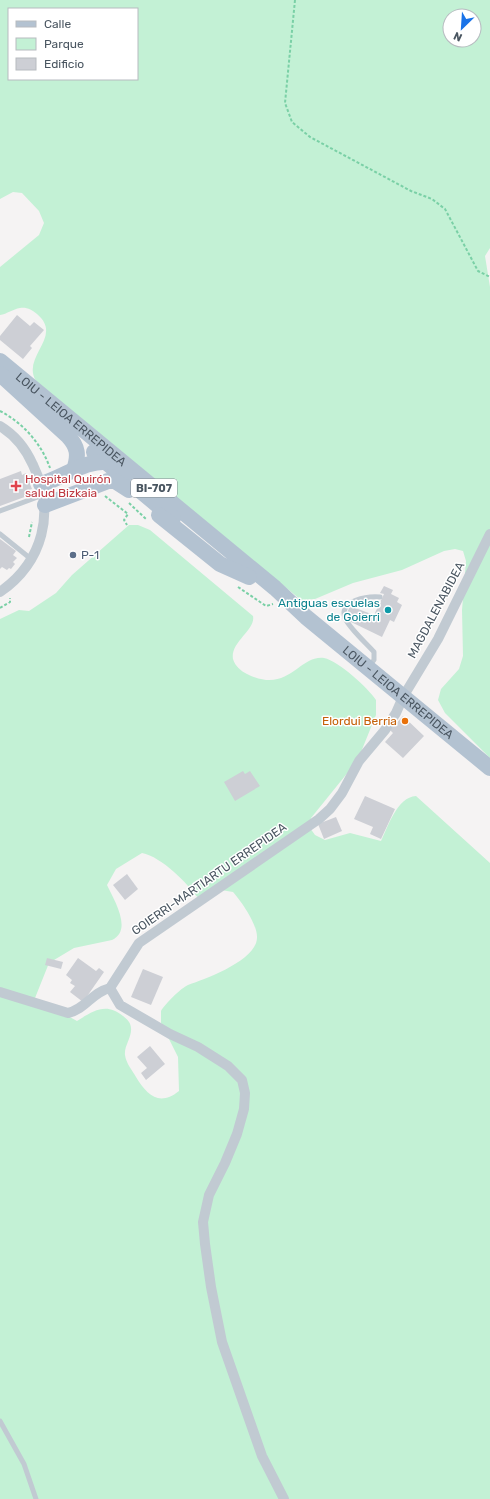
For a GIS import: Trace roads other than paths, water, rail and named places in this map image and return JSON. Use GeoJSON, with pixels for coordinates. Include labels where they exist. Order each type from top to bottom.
{"type":"FeatureCollection","features":[{"type":"Feature","properties":{"kind":"main road","name":"LOIU - LEIOA ERREPIDEA"},"geometry":{"type":"LineString","coordinates":[[0,361],[275,588],[306,617],[367,668],[490,768]]}},
{"type":"Feature","properties":{"kind":"main road","name":"LOIU - LEIOA ERREPIDEA"},"geometry":{"type":"LineString","coordinates":[[0,368],[48,408],[105,462],[147,497],[249,577],[306,617]]}},
{"type":"Feature","properties":{"kind":"main road"},"geometry":{"type":"LineString","coordinates":[[0,374],[76,444],[78,458],[60,487],[62,491],[70,496]]}},
{"type":"Feature","properties":{"kind":"main road"},"geometry":{"type":"LineString","coordinates":[[45,489],[69,472],[89,464],[105,462],[114,463],[175,513],[202,529]]}},
{"type":"Feature","properties":{"kind":"main road"},"geometry":{"type":"LineString","coordinates":[[45,489],[70,496],[108,482],[115,481],[121,484],[220,564],[249,577]]}},
{"type":"Feature","properties":{"kind":"street"},"geometry":{"type":"LineString","coordinates":[[0,426],[17,438],[30,457],[45,489],[42,533],[26,568],[8,591]]}},
{"type":"Feature","properties":{"kind":"street","name":"MAGDALENABIDEA"},"geometry":{"type":"LineString","coordinates":[[403,697],[438,639],[490,534]]}},
{"type":"Feature","properties":{"kind":"street","name":"GOIERRI-MARTIARTU ERREPIDEA"},"geometry":{"type":"LineString","coordinates":[[110,988],[139,943],[319,819],[330,809],[342,793],[359,761],[388,724],[403,697]]}},
{"type":"Feature","properties":{"kind":"street"},"geometry":{"type":"LineString","coordinates":[[0,992],[68,1013],[78,1011],[100,991],[110,988],[120,1005],[170,1034],[198,1047],[228,1066],[242,1080],[245,1093],[244,1109],[232,1148],[209,1195],[203,1222],[205,1244],[210,1287],[222,1342],[262,1456],[284,1499]]}},
{"type":"Feature","properties":{"kind":"lane"},"geometry":{"type":"LineString","coordinates":[[0,511],[45,489]]}},
{"type":"Feature","properties":{"kind":"lane"},"geometry":{"type":"LineString","coordinates":[[0,534],[31,559]]}},
{"type":"Feature","properties":{"kind":"lane"},"geometry":{"type":"LineString","coordinates":[[367,668],[374,660],[374,652],[345,620],[345,612],[352,602],[370,596],[380,596]]}},
{"type":"Feature","properties":{"kind":"lane"},"geometry":{"type":"LineString","coordinates":[[0,1421],[24,1464],[36,1499]]}},
{"type":"Feature","properties":{"kind":"place","name":"Hospital Quirón salud Bizkaia"},"geometry":{"type":"Point","coordinates":[16,486]}},
{"type":"Feature","properties":{"kind":"place","name":"P-1"},"geometry":{"type":"Point","coordinates":[73,555]}},
{"type":"Feature","properties":{"kind":"place","name":"Antiguas escuelas de Goierri"},"geometry":{"type":"Point","coordinates":[388,610]}},
{"type":"Feature","properties":{"kind":"place","name":"Elordui Berria"},"geometry":{"type":"Point","coordinates":[405,721]}}]}
